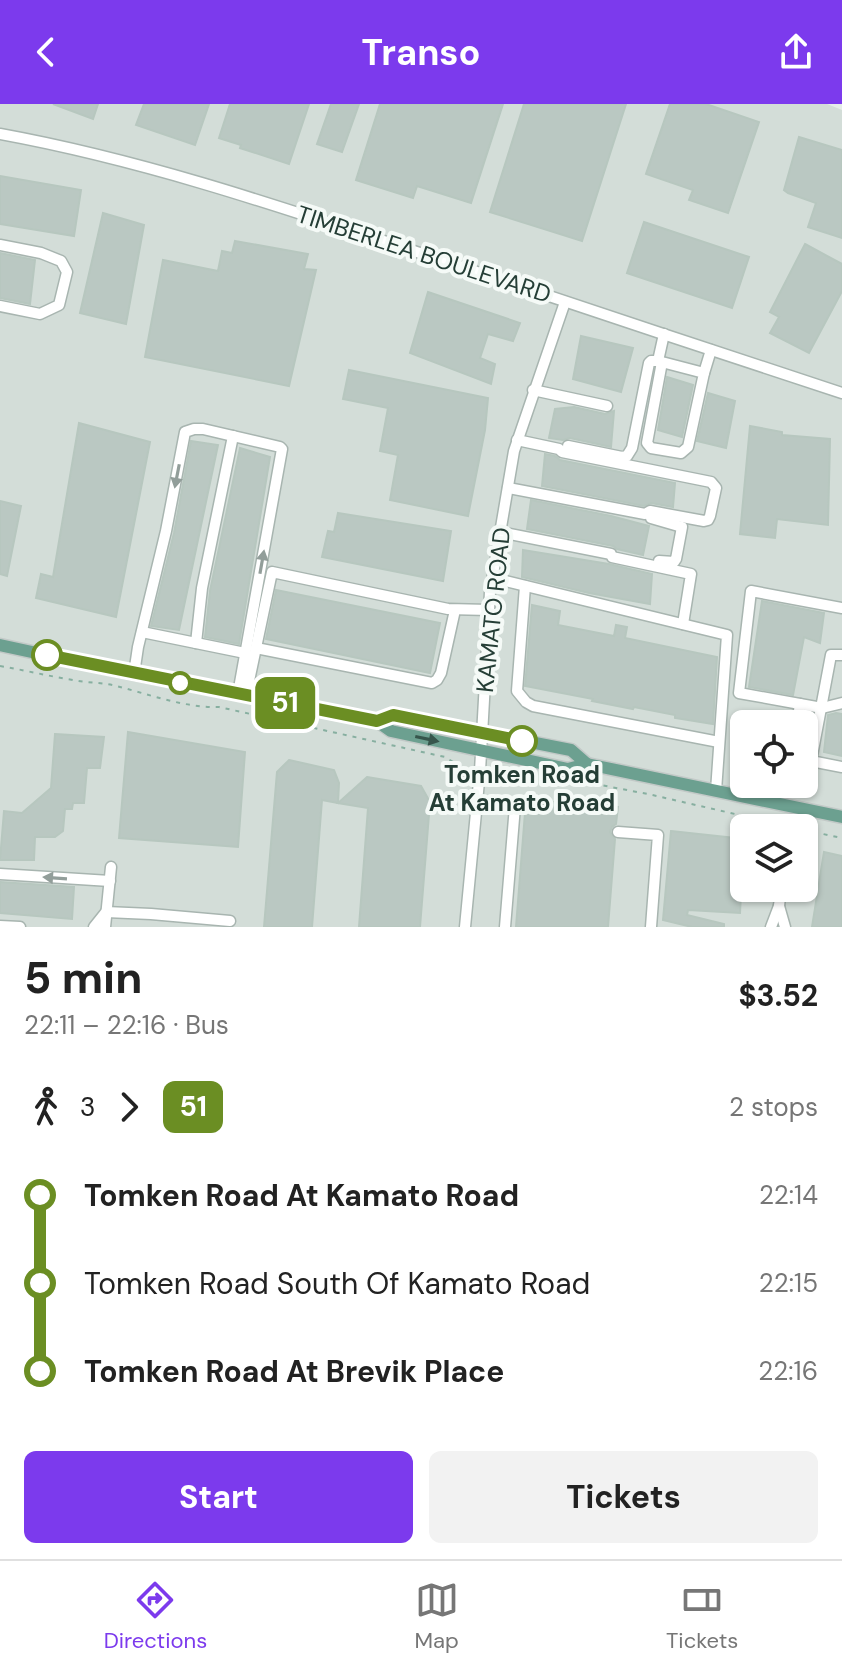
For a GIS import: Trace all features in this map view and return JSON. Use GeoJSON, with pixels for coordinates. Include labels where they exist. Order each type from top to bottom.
{"type":"FeatureCollection","features":[{"type":"Feature","properties":{"kind":"main road"},"geometry":{"type":"LineString","coordinates":[[0,645],[377,721],[391,731],[568,769],[587,764],[842,817]]}},
{"type":"Feature","properties":{"kind":"main road"},"geometry":{"type":"LineString","coordinates":[[377,721],[393,715],[571,750],[587,764]]}},
{"type":"Feature","properties":{"kind":"street","name":"TIMBERLEA BOULEVARD"},"geometry":{"type":"LineString","coordinates":[[0,134],[65,146],[280,206],[842,393]]}},
{"type":"Feature","properties":{"kind":"street"},"geometry":{"type":"LineString","coordinates":[[0,245],[41,253],[61,261],[67,272],[59,305],[40,314],[0,306]]}},
{"type":"Feature","properties":{"kind":"street","name":"KAMATO ROAD"},"geometry":{"type":"LineString","coordinates":[[465,927],[480,771],[489,610],[500,532],[517,440],[565,302]]}},
{"type":"Feature","properties":{"kind":"street"},"geometry":{"type":"LineString","coordinates":[[664,334],[647,443],[651,448],[681,453],[688,447],[711,350]]}},
{"type":"Feature","properties":{"kind":"street"},"geometry":{"type":"LineString","coordinates":[[559,449],[563,445],[627,456],[632,448],[649,363],[660,362],[704,373]]}},
{"type":"Feature","properties":{"kind":"street"},"geometry":{"type":"LineString","coordinates":[[533,390],[607,406]]}},
{"type":"Feature","properties":{"kind":"street"},"geometry":{"type":"LineString","coordinates":[[134,674],[185,432],[203,429],[282,449],[245,653],[242,695]]}},
{"type":"Feature","properties":{"kind":"street"},"geometry":{"type":"LineString","coordinates":[[196,643],[202,588],[233,436]]}},
{"type":"Feature","properties":{"kind":"street"},"geometry":{"type":"LineString","coordinates":[[517,440],[711,482],[716,488],[708,520],[650,511],[645,514]]}},
{"type":"Feature","properties":{"kind":"street"},"geometry":{"type":"LineString","coordinates":[[500,532],[670,563],[674,562],[682,527],[645,514],[508,488]]}},
{"type":"Feature","properties":{"kind":"street"},"geometry":{"type":"LineString","coordinates":[[611,554],[612,557],[691,574],[683,624]]}},
{"type":"Feature","properties":{"kind":"street"},"geometry":{"type":"LineString","coordinates":[[242,695],[256,648],[272,572],[455,610],[489,610]]}},
{"type":"Feature","properties":{"kind":"street"},"geometry":{"type":"LineString","coordinates":[[493,578],[727,635],[716,791]]}},
{"type":"Feature","properties":{"kind":"street"},"geometry":{"type":"LineString","coordinates":[[525,586],[517,691],[526,702],[533,706],[719,742]]}},
{"type":"Feature","properties":{"kind":"street"},"geometry":{"type":"LineString","coordinates":[[842,608],[751,591],[739,693],[820,707],[842,703]]}},
{"type":"Feature","properties":{"kind":"street"},"geometry":{"type":"LineString","coordinates":[[256,648],[432,683],[441,673],[455,610]]}},
{"type":"Feature","properties":{"kind":"street"},"geometry":{"type":"LineString","coordinates":[[142,632],[245,653]]}},
{"type":"Feature","properties":{"kind":"street"},"geometry":{"type":"LineString","coordinates":[[818,715],[831,655],[842,655]]}},
{"type":"Feature","properties":{"kind":"street"},"geometry":{"type":"LineString","coordinates":[[799,710],[800,704]]}},
{"type":"Feature","properties":{"kind":"street"},"geometry":{"type":"LineString","coordinates":[[818,762],[842,767]]}},
{"type":"Feature","properties":{"kind":"street"},"geometry":{"type":"LineString","coordinates":[[505,927],[515,806]]}},
{"type":"Feature","properties":{"kind":"street"},"geometry":{"type":"LineString","coordinates":[[618,832],[658,835],[651,927]]}},
{"type":"Feature","properties":{"kind":"street"},"geometry":{"type":"LineString","coordinates":[[105,927],[111,867]]}},
{"type":"Feature","properties":{"kind":"street"},"geometry":{"type":"LineString","coordinates":[[0,874],[110,881]]}},
{"type":"Feature","properties":{"kind":"street"},"geometry":{"type":"LineString","coordinates":[[771,927],[779,902]]}},
{"type":"Feature","properties":{"kind":"street"},"geometry":{"type":"LineString","coordinates":[[779,906],[785,927]]}},
{"type":"Feature","properties":{"kind":"street"},"geometry":{"type":"LineString","coordinates":[[106,912],[151,914],[198,923],[230,921]]}},
{"type":"Feature","properties":{"kind":"street"},"geometry":{"type":"LineString","coordinates":[[94,927],[106,912]]}},
{"type":"Feature","properties":{"kind":"street"},"geometry":{"type":"LineString","coordinates":[[150,927],[151,914]]}},
{"type":"Feature","properties":{"kind":"street"},"geometry":{"type":"LineString","coordinates":[[0,926],[20,927]]}},
{"type":"Feature","properties":{"kind":"path"},"geometry":{"type":"LineString","coordinates":[[0,666],[76,681],[93,681],[206,708],[219,707],[420,751],[445,757],[466,770]]}},
{"type":"Feature","properties":{"kind":"path"},"geometry":{"type":"LineString","coordinates":[[503,774],[527,771]]}},
{"type":"Feature","properties":{"kind":"path"},"geometry":{"type":"LineString","coordinates":[[573,780],[735,814]]}},
{"type":"Feature","properties":{"kind":"path"},"geometry":{"type":"LineString","coordinates":[[818,833],[842,838]]}},
{"type":"Feature","properties":{"kind":"shaded area"},"geometry":{"type":"Polygon","coordinates":[[[0,104],[827,104],[842,110],[842,927],[0,927],[0,104]]]}},
{"type":"Feature","properties":{"kind":"building"},"geometry":{"type":"Polygon","coordinates":[[[53,104],[98,104],[93,119],[53,104]]]}},
{"type":"Feature","properties":{"kind":"building"},"geometry":{"type":"Polygon","coordinates":[[[144,104],[209,104],[195,145],[136,125],[144,104]]]}},
{"type":"Feature","properties":{"kind":"building"},"geometry":{"type":"Polygon","coordinates":[[[230,104],[309,104],[289,164],[219,138],[230,104]]]}},
{"type":"Feature","properties":{"kind":"building"},"geometry":{"type":"Polygon","coordinates":[[[331,104],[359,104],[342,152],[317,144],[331,104]]]}},
{"type":"Feature","properties":{"kind":"building"},"geometry":{"type":"Polygon","coordinates":[[[380,104],[503,104],[471,203],[417,186],[413,198],[356,180],[380,104]]]}},
{"type":"Feature","properties":{"kind":"building"},"geometry":{"type":"Polygon","coordinates":[[[524,104],[626,104],[582,241],[490,212],[524,104]]]}},
{"type":"Feature","properties":{"kind":"building"},"geometry":{"type":"Polygon","coordinates":[[[670,104],[706,104],[759,122],[728,213],[689,200],[693,190],[646,174],[670,104]]]}},
{"type":"Feature","properties":{"kind":"building"},"geometry":{"type":"Polygon","coordinates":[[[799,137],[842,150],[842,238],[808,227],[816,203],[784,190],[799,137]]]}},
{"type":"Feature","properties":{"kind":"building"},"geometry":{"type":"Polygon","coordinates":[[[0,176],[81,190],[74,236],[0,224],[0,176]]]}},
{"type":"Feature","properties":{"kind":"building"},"geometry":{"type":"Polygon","coordinates":[[[103,213],[144,225],[126,324],[80,313],[103,213]]]}},
{"type":"Feature","properties":{"kind":"building"},"geometry":{"type":"Polygon","coordinates":[[[644,222],[749,257],[732,308],[627,273],[644,222]]]}},
{"type":"Feature","properties":{"kind":"building"},"geometry":{"type":"Polygon","coordinates":[[[235,241],[308,254],[304,269],[316,270],[289,386],[145,357],[163,260],[218,271],[222,251],[232,253],[235,241]]]}},
{"type":"Feature","properties":{"kind":"building"},"geometry":{"type":"Polygon","coordinates":[[[805,244],[842,264],[842,291],[809,353],[770,333],[779,317],[770,312],[805,244]]]}},
{"type":"Feature","properties":{"kind":"building"},"geometry":{"type":"Polygon","coordinates":[[[0,253],[35,260],[30,304],[0,298],[0,253]]]}},
{"type":"Feature","properties":{"kind":"building"},"geometry":{"type":"Polygon","coordinates":[[[428,292],[520,323],[513,341],[488,334],[480,358],[495,364],[491,384],[410,353],[428,292]]]}},
{"type":"Feature","properties":{"kind":"building"},"geometry":{"type":"Polygon","coordinates":[[[581,336],[633,348],[621,392],[573,379],[581,336]]]}},
{"type":"Feature","properties":{"kind":"building"},"geometry":{"type":"Polygon","coordinates":[[[349,370],[488,398],[468,516],[390,500],[398,455],[380,451],[388,408],[343,399],[349,370]]]}},
{"type":"Feature","properties":{"kind":"building"},"geometry":{"type":"Polygon","coordinates":[[[667,377],[693,385],[682,437],[658,430],[667,377]]]}},
{"type":"Feature","properties":{"kind":"building"},"geometry":{"type":"Polygon","coordinates":[[[708,393],[735,401],[726,448],[697,441],[708,393]]]}},
{"type":"Feature","properties":{"kind":"building"},"geometry":{"type":"Polygon","coordinates":[[[574,407],[605,414],[614,411],[611,447],[570,438],[549,438],[555,409],[574,407]]]}},
{"type":"Feature","properties":{"kind":"building"},"geometry":{"type":"Polygon","coordinates":[[[79,423],[150,442],[116,617],[36,598],[41,574],[53,577],[79,423]]]}},
{"type":"Feature","properties":{"kind":"building"},"geometry":{"type":"Polygon","coordinates":[[[750,426],[782,432],[782,435],[830,439],[828,525],[777,519],[775,538],[740,534],[750,426]]]}},
{"type":"Feature","properties":{"kind":"building"},"geometry":{"type":"Polygon","coordinates":[[[191,441],[218,445],[179,630],[151,626],[174,533],[191,441]]]}},
{"type":"Feature","properties":{"kind":"building"},"geometry":{"type":"Polygon","coordinates":[[[240,448],[270,457],[239,644],[205,637],[210,591],[240,448]]]}},
{"type":"Feature","properties":{"kind":"building"},"geometry":{"type":"Polygon","coordinates":[[[545,454],[560,460],[675,483],[673,507],[651,503],[644,506],[542,486],[545,454]]]}},
{"type":"Feature","properties":{"kind":"building"},"geometry":{"type":"Polygon","coordinates":[[[531,500],[649,526],[643,555],[527,529],[531,500]]]}},
{"type":"Feature","properties":{"kind":"building"},"geometry":{"type":"Polygon","coordinates":[[[0,501],[21,506],[7,576],[0,574],[0,501]]]}},
{"type":"Feature","properties":{"kind":"building"},"geometry":{"type":"Polygon","coordinates":[[[338,513],[451,531],[443,581],[322,557],[328,531],[334,532],[338,513]]]}},
{"type":"Feature","properties":{"kind":"building"},"geometry":{"type":"Polygon","coordinates":[[[523,550],[652,574],[650,604],[522,577],[523,550]]]}},
{"type":"Feature","properties":{"kind":"building"},"geometry":{"type":"Polygon","coordinates":[[[276,590],[440,623],[430,673],[266,639],[276,590]]]}},
{"type":"Feature","properties":{"kind":"building"},"geometry":{"type":"Polygon","coordinates":[[[762,601],[824,613],[820,643],[804,637],[793,695],[749,687],[762,601]]]}},
{"type":"Feature","properties":{"kind":"building"},"geometry":{"type":"Polygon","coordinates":[[[532,605],[560,611],[558,625],[614,636],[616,625],[627,627],[625,638],[717,657],[713,724],[525,686],[532,605]]]}},
{"type":"Feature","properties":{"kind":"building"},"geometry":{"type":"Polygon","coordinates":[[[842,714],[842,756],[824,752],[828,715],[842,714]]]}},
{"type":"Feature","properties":{"kind":"building"},"geometry":{"type":"Polygon","coordinates":[[[128,732],[245,752],[238,847],[119,838],[128,732]]]}},
{"type":"Feature","properties":{"kind":"building"},"geometry":{"type":"Polygon","coordinates":[[[55,734],[104,737],[100,768],[87,768],[84,803],[73,803],[72,809],[65,809],[63,831],[55,837],[35,837],[34,860],[0,860],[4,811],[22,813],[51,788],[55,734]]]}},
{"type":"Feature","properties":{"kind":"building"},"geometry":{"type":"Polygon","coordinates":[[[289,760],[334,770],[339,783],[338,803],[322,800],[312,927],[264,927],[277,772],[289,760]]]}},
{"type":"Feature","properties":{"kind":"building"},"geometry":{"type":"Polygon","coordinates":[[[367,777],[421,786],[430,802],[420,927],[359,927],[368,808],[338,803],[367,777]]]}},
{"type":"Feature","properties":{"kind":"building"},"geometry":{"type":"Polygon","coordinates":[[[526,800],[618,807],[616,824],[610,832],[615,839],[608,927],[516,927],[526,800]]]}},
{"type":"Feature","properties":{"kind":"building"},"geometry":{"type":"Polygon","coordinates":[[[671,831],[730,837],[730,902],[741,902],[740,913],[688,910],[687,915],[724,924],[724,927],[692,927],[663,920],[671,831]]]}},
{"type":"Feature","properties":{"kind":"building"},"geometry":{"type":"Polygon","coordinates":[[[824,852],[842,856],[842,927],[812,927],[824,852]]]}},
{"type":"Feature","properties":{"kind":"building"},"geometry":{"type":"Polygon","coordinates":[[[0,882],[74,887],[72,919],[0,913],[0,882]]]}},
{"type":"Feature","properties":{"kind":"bus line","name":"51"},"geometry":{"type":"LineString","coordinates":[[47,655],[377,721],[393,715],[522,741]]}},
{"type":"Feature","properties":{"kind":"place","name":"Tomken Road At Kamato Road"},"geometry":{"type":"Point","coordinates":[522,741]}}]}
